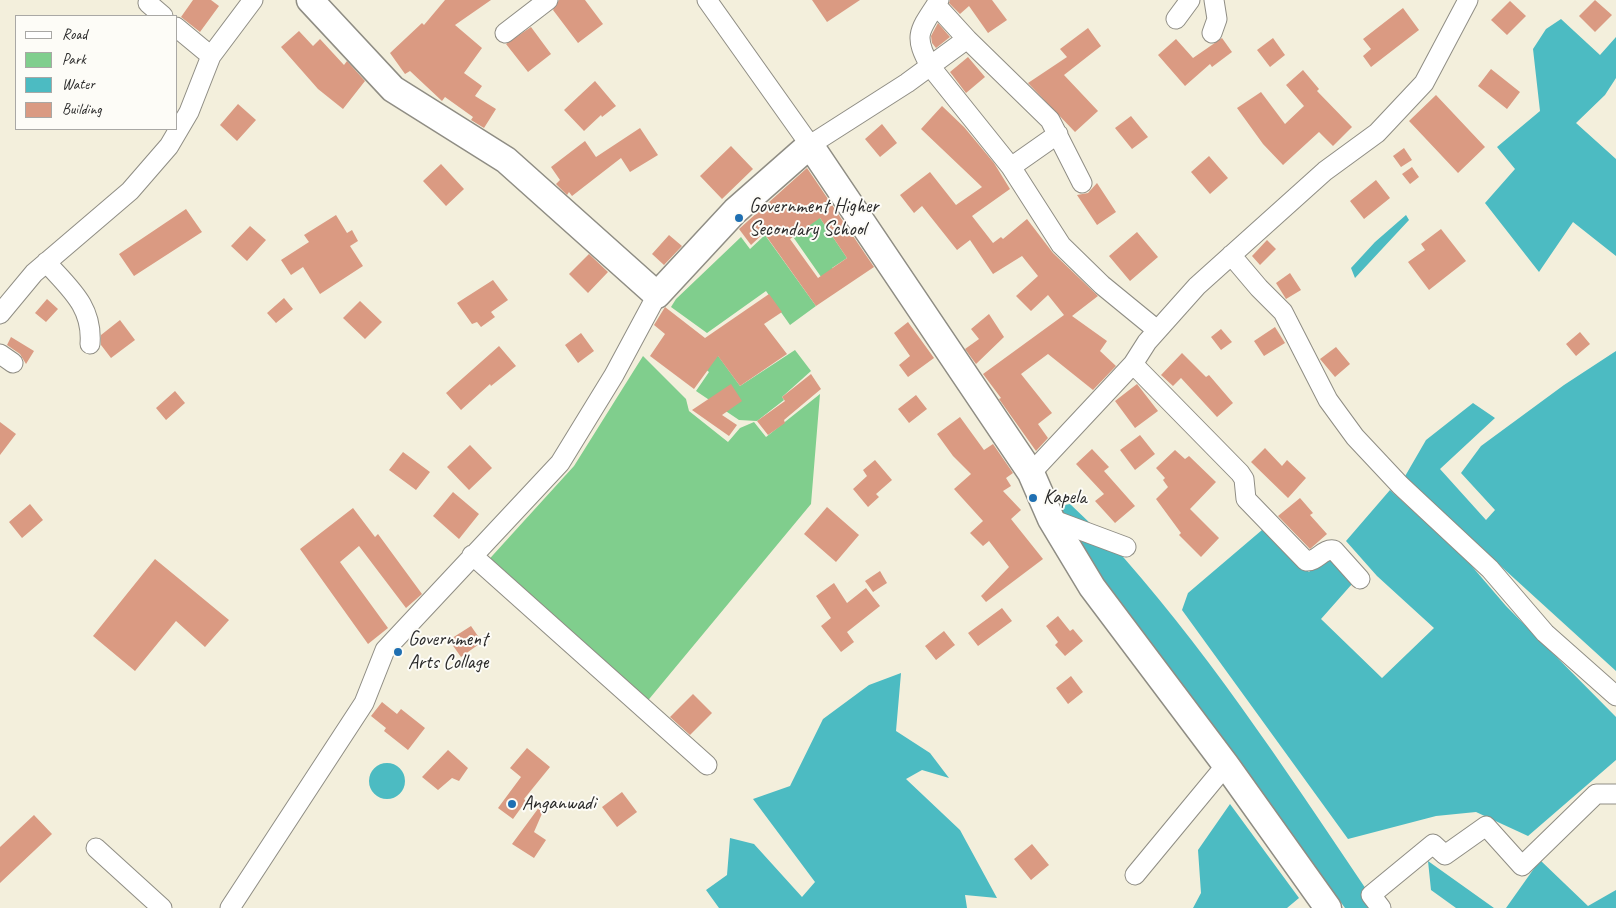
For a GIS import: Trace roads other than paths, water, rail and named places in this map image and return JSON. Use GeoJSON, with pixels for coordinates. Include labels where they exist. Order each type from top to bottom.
{"type":"FeatureCollection","features":[{"type":"Feature","properties":{"kind":"street"},"geometry":{"type":"LineString","coordinates":[[0,314],[46,262],[130,191],[169,146],[190,112],[211,56],[253,0]]}},
{"type":"Feature","properties":{"kind":"street"},"geometry":{"type":"LineString","coordinates":[[310,0],[393,89],[506,160],[657,294]]}},
{"type":"Feature","properties":{"kind":"street"},"geometry":{"type":"LineString","coordinates":[[505,33],[548,0]]}},
{"type":"Feature","properties":{"kind":"street"},"geometry":{"type":"LineString","coordinates":[[707,0],[810,145],[1031,473],[1051,519],[1092,587],[1226,765],[1328,908]]}},
{"type":"Feature","properties":{"kind":"street"},"geometry":{"type":"LineString","coordinates":[[1176,20],[1190,0]]}},
{"type":"Feature","properties":{"kind":"street"},"geometry":{"type":"LineString","coordinates":[[1212,33],[1217,19],[1214,0]]}},
{"type":"Feature","properties":{"kind":"street"},"geometry":{"type":"LineString","coordinates":[[1031,473],[1133,364],[1157,330],[1197,286],[1325,171],[1377,133],[1424,83],[1468,0]]}},
{"type":"Feature","properties":{"kind":"street"},"geometry":{"type":"LineString","coordinates":[[1082,182],[1050,120],[967,39],[938,2],[922,26],[919,37],[920,48],[930,66],[1011,167],[1061,245],[1102,285],[1157,330]]}},
{"type":"Feature","properties":{"kind":"street"},"geometry":{"type":"LineString","coordinates":[[148,3],[162,15]]}},
{"type":"Feature","properties":{"kind":"street"},"geometry":{"type":"LineString","coordinates":[[178,29],[211,56]]}},
{"type":"Feature","properties":{"kind":"street"},"geometry":{"type":"LineString","coordinates":[[230,908],[364,703],[385,650],[560,463],[614,375],[657,294],[735,211],[810,145],[930,66],[967,39]]}},
{"type":"Feature","properties":{"kind":"street"},"geometry":{"type":"LineString","coordinates":[[1011,167],[1058,134]]}},
{"type":"Feature","properties":{"kind":"street"},"geometry":{"type":"LineString","coordinates":[[1231,255],[1259,288],[1283,312],[1328,400],[1354,437],[1400,485],[1490,569],[1545,633],[1616,696]]}},
{"type":"Feature","properties":{"kind":"street"},"geometry":{"type":"LineString","coordinates":[[46,262],[88,315],[91,331],[90,344]]}},
{"type":"Feature","properties":{"kind":"street"},"geometry":{"type":"LineString","coordinates":[[1133,364],[1240,473],[1244,479],[1246,499],[1306,560],[1312,561],[1327,551],[1334,550],[1360,579]]}},
{"type":"Feature","properties":{"kind":"street"},"geometry":{"type":"LineString","coordinates":[[1051,519],[1126,547]]}},
{"type":"Feature","properties":{"kind":"street"},"geometry":{"type":"LineString","coordinates":[[472,555],[707,765]]}},
{"type":"Feature","properties":{"kind":"street"},"geometry":{"type":"LineString","coordinates":[[1135,875],[1226,765]]}},
{"type":"Feature","properties":{"kind":"street"},"geometry":{"type":"LineString","coordinates":[[1381,908],[1371,895],[1433,844],[1445,855],[1486,826],[1522,866],[1596,794],[1616,794]]}},
{"type":"Feature","properties":{"kind":"street"},"geometry":{"type":"LineString","coordinates":[[96,848],[162,908]]}},
{"type":"Feature","properties":{"kind":"water"},"geometry":{"type":"Polygon","coordinates":[[[1561,19],[1600,55],[1616,37],[1616,78],[1605,95],[1576,123],[1616,159],[1616,256],[1573,222],[1539,272],[1485,203],[1515,169],[1497,147],[1540,111],[1533,49],[1546,29],[1561,19]]]}},
{"type":"Feature","properties":{"kind":"water"},"geometry":{"type":"Polygon","coordinates":[[[1406,215],[1409,220],[1355,278],[1351,268],[1375,242],[1406,215]]]}},
{"type":"Feature","properties":{"kind":"water"},"geometry":{"type":"Polygon","coordinates":[[[1616,351],[1616,671],[1404,478],[1426,440],[1473,403],[1495,418],[1440,469],[1486,520],[1495,510],[1461,473],[1481,446],[1564,385],[1616,351]]]}},
{"type":"Feature","properties":{"kind":"water"},"geometry":{"type":"Polygon","coordinates":[[[1390,490],[1464,557],[1506,606],[1616,717],[1616,760],[1528,836],[1476,812],[1436,816],[1348,839],[1182,610],[1188,593],[1262,530],[1309,572],[1328,552],[1352,584],[1321,619],[1382,678],[1434,628],[1377,576],[1346,541],[1390,490]]]}},
{"type":"Feature","properties":{"kind":"water"},"geometry":{"type":"Polygon","coordinates":[[[1070,504],[1124,558],[1193,642],[1288,773],[1379,908],[1345,908],[1082,551],[1059,506],[1070,504]]]}},
{"type":"Feature","properties":{"kind":"water"},"geometry":{"type":"Polygon","coordinates":[[[901,673],[896,731],[930,753],[949,778],[922,770],[906,779],[960,830],[997,898],[965,895],[967,908],[719,908],[706,890],[727,875],[730,838],[754,844],[802,897],[815,882],[753,799],[790,786],[823,719],[869,685],[901,673]]]}},
{"type":"Feature","properties":{"kind":"water"},"geometry":{"type":"Polygon","coordinates":[[[387,763],[394,764],[400,768],[404,774],[404,788],[400,794],[394,798],[387,799],[380,798],[374,794],[370,788],[369,781],[370,774],[374,768],[380,764],[387,763]]]}},
{"type":"Feature","properties":{"kind":"water"},"geometry":{"type":"Polygon","coordinates":[[[1230,804],[1299,898],[1287,908],[1193,908],[1201,893],[1198,850],[1230,804]]]}},
{"type":"Feature","properties":{"kind":"water"},"geometry":{"type":"Polygon","coordinates":[[[1540,860],[1588,906],[1616,890],[1616,908],[1506,908],[1540,860]]]}},
{"type":"Feature","properties":{"kind":"water"},"geometry":{"type":"Polygon","coordinates":[[[1428,861],[1494,908],[1456,908],[1431,890],[1428,861]]]}},
{"type":"Feature","properties":{"kind":"place","name":"Government Higher Secondary School"},"geometry":{"type":"Point","coordinates":[739,218]}},
{"type":"Feature","properties":{"kind":"place","name":"Kapela"},"geometry":{"type":"Point","coordinates":[1033,498]}},
{"type":"Feature","properties":{"kind":"place","name":"Government Arts Collage"},"geometry":{"type":"Point","coordinates":[398,652]}},
{"type":"Feature","properties":{"kind":"place","name":"Anganwadi"},"geometry":{"type":"Point","coordinates":[512,804]}}]}
